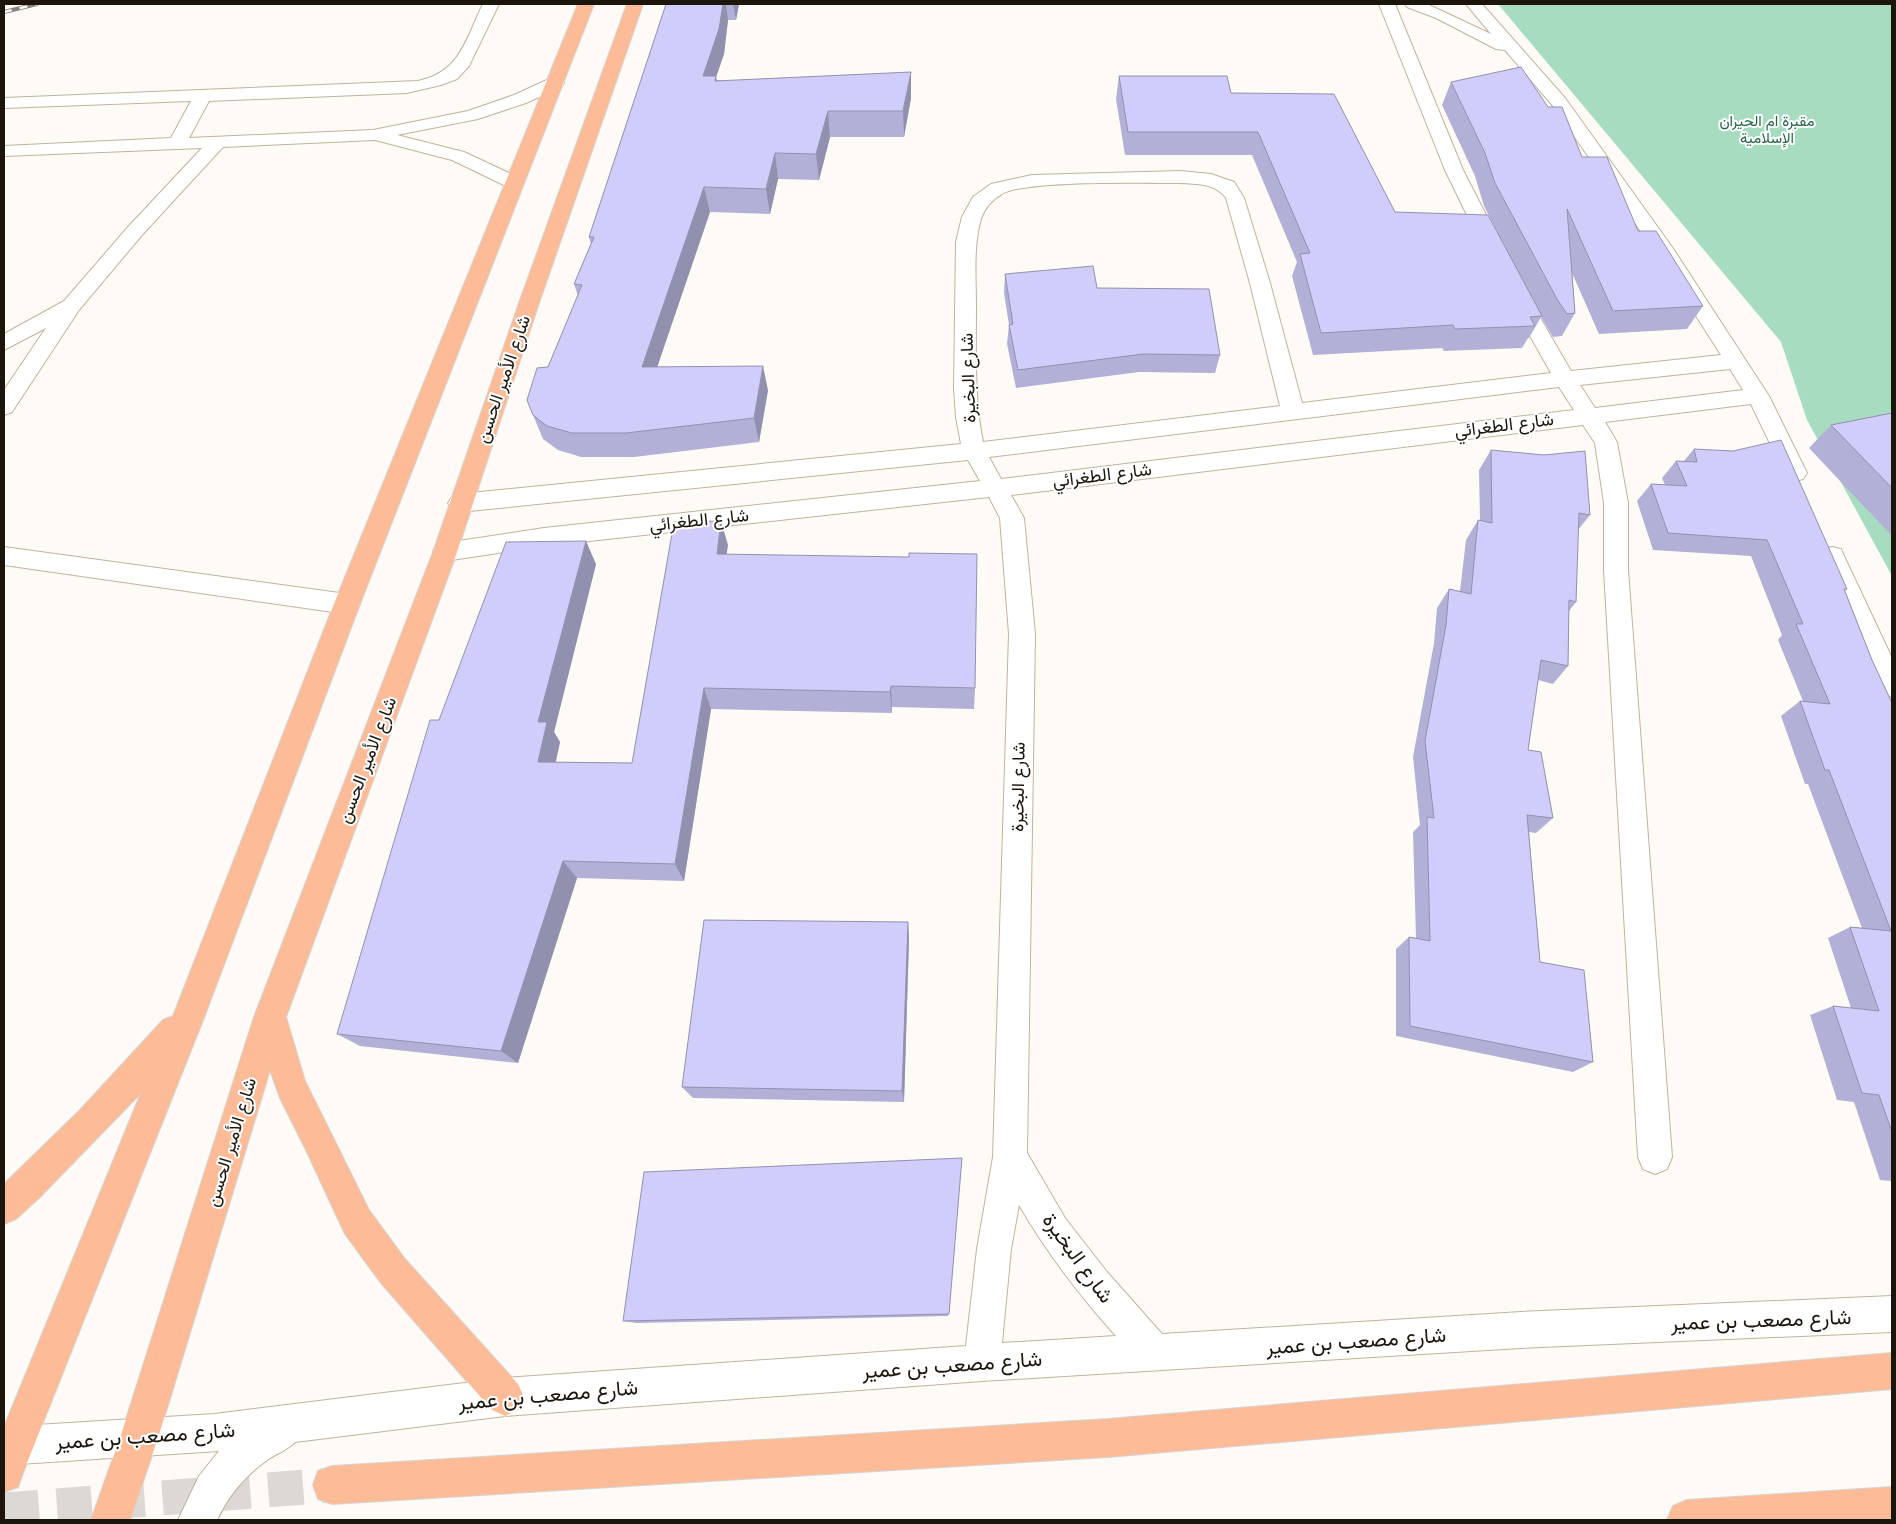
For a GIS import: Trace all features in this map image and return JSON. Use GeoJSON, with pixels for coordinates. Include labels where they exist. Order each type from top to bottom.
{"type":"FeatureCollection","features":[{"type":"Feature","properties":{"kind":"highway"},"geometry":{"type":"LineString","coordinates":[[7,1455],[68,1317],[188,1015],[346,604],[586,4]]}},
{"type":"Feature","properties":{"kind":"highway","name":"شارع الأمير الحسن"},"geometry":{"type":"LineString","coordinates":[[110,1520],[139,1438],[270,1017],[445,552],[460,504],[635,4]]}},
{"type":"Feature","properties":{"kind":"highway"},"geometry":{"type":"LineString","coordinates":[[4,1207],[72,1145],[125,1088],[188,1015]]}},
{"type":"Feature","properties":{"kind":"highway"},"geometry":{"type":"LineString","coordinates":[[270,1017],[291,1087],[318,1138],[357,1222],[393,1271],[505,1397]]}},
{"type":"Feature","properties":{"kind":"highway"},"geometry":{"type":"LineString","coordinates":[[332,1484],[1108,1438],[1892,1371]]}},
{"type":"Feature","properties":{"kind":"highway"},"geometry":{"type":"LineString","coordinates":[[1687,1520],[1892,1506]]}},
{"type":"Feature","properties":{"kind":"street"},"geometry":{"type":"LineString","coordinates":[[4,103],[406,88],[436,82],[453,74],[463,62],[491,4]]}},
{"type":"Feature","properties":{"kind":"street"},"geometry":{"type":"LineString","coordinates":[[1386,4],[1454,170],[1503,269],[1565,379],[1606,442],[1613,474],[1616,503],[1616,570],[1655,1157]]}},
{"type":"Feature","properties":{"kind":"street"},"geometry":{"type":"LineString","coordinates":[[1413,4],[1478,33],[1518,55]]}},
{"type":"Feature","properties":{"kind":"street"},"geometry":{"type":"LineString","coordinates":[[1474,4],[1559,102],[1666,251],[1758,396],[1803,493]]}},
{"type":"Feature","properties":{"kind":"street"},"geometry":{"type":"LineString","coordinates":[[4,151],[216,144],[374,135],[472,115],[520,99],[555,83]]}},
{"type":"Feature","properties":{"kind":"street"},"geometry":{"type":"LineString","coordinates":[[177,144],[202,96]]}},
{"type":"Feature","properties":{"kind":"street"},"geometry":{"type":"LineString","coordinates":[[374,135],[458,156],[515,183]]}},
{"type":"Feature","properties":{"kind":"street"},"geometry":{"type":"LineString","coordinates":[[4,407],[72,305],[135,231],[216,144]]}},
{"type":"Feature","properties":{"kind":"street","name":"شارع البخيرة"},"geometry":{"type":"LineString","coordinates":[[982,1363],[994,1249],[1010,1156],[1022,634],[1012,518],[974,451],[965,388],[966,242],[972,217],[980,201],[998,188],[1032,181],[1180,177],[1211,180],[1227,186],[1235,198],[1260,283],[1293,412]]}},
{"type":"Feature","properties":{"kind":"street"},"geometry":{"type":"LineString","coordinates":[[4,343],[72,305]]}},
{"type":"Feature","properties":{"kind":"street"},"geometry":{"type":"LineString","coordinates":[[460,504],[974,451],[1565,379],[1737,361]]}},
{"type":"Feature","properties":{"kind":"street","name":"شارع الطغرائي"},"geometry":{"type":"LineString","coordinates":[[445,552],[544,537],[996,488],[1758,396]]}},
{"type":"Feature","properties":{"kind":"street"},"geometry":{"type":"LineString","coordinates":[[1824,538],[1892,686]]}},
{"type":"Feature","properties":{"kind":"street"},"geometry":{"type":"LineString","coordinates":[[4,556],[346,604]]}},
{"type":"Feature","properties":{"kind":"street","name":"شارع البخيرة"},"geometry":{"type":"LineString","coordinates":[[1010,1156],[1053,1230],[1094,1285],[1155,1353]]}},
{"type":"Feature","properties":{"kind":"street","name":"شارع مصعب بن عمير"},"geometry":{"type":"LineString","coordinates":[[7,1455],[139,1438],[214,1433],[505,1397],[982,1363],[1521,1330],[1892,1314]]}},
{"type":"Feature","properties":{"kind":"street"},"geometry":{"type":"LineString","coordinates":[[198,1520],[224,1473],[249,1448],[293,1423]]}},
{"type":"Feature","properties":{"kind":"green space","name":"مقبرة ام الحيران الإسلامية"},"geometry":{"type":"Polygon","coordinates":[[[1498,4],[1892,4],[1892,576],[1807,420],[1781,342],[1498,4]]]}},
{"type":"Feature","properties":{"kind":"building"},"geometry":{"type":"Polygon","coordinates":[[[666,4],[723,4],[719,29],[703,76],[716,76],[715,81],[911,72],[903,111],[828,111],[816,154],[775,153],[766,189],[704,187],[642,367],[763,366],[754,418],[626,433],[572,433],[547,426],[533,415],[527,400],[537,368],[548,367],[582,285],[574,284],[594,237],[589,237],[666,4]]]}},
{"type":"Feature","properties":{"kind":"building"},"geometry":{"type":"Polygon","coordinates":[[[1521,67],[1548,107],[1562,107],[1582,157],[1607,157],[1638,231],[1656,231],[1703,306],[1613,311],[1567,209],[1575,313],[1567,314],[1557,299],[1495,183],[1485,153],[1451,82],[1521,67]]]}},
{"type":"Feature","properties":{"kind":"building"},"geometry":{"type":"Polygon","coordinates":[[[1119,76],[1227,76],[1231,93],[1334,94],[1395,212],[1488,215],[1542,316],[1530,317],[1535,326],[1455,329],[1453,325],[1321,333],[1300,254],[1310,253],[1258,132],[1128,132],[1119,76]]]}},
{"type":"Feature","properties":{"kind":"building"},"geometry":{"type":"Polygon","coordinates":[[[1093,266],[1097,288],[1209,289],[1220,355],[1143,354],[1018,370],[1009,325],[1013,324],[1005,274],[1093,266]]]}},
{"type":"Feature","properties":{"kind":"building"},"geometry":{"type":"Polygon","coordinates":[[[1892,413],[1892,488],[1831,425],[1892,413]]]}},
{"type":"Feature","properties":{"kind":"building"},"geometry":{"type":"Polygon","coordinates":[[[1781,440],[1847,589],[1844,589],[1872,660],[1892,703],[1892,1132],[1879,1095],[1862,1093],[1833,1006],[1879,1011],[1850,927],[1891,931],[1829,770],[1825,770],[1800,701],[1830,704],[1796,624],[1803,624],[1767,540],[1668,533],[1651,484],[1687,486],[1676,461],[1697,462],[1694,449],[1733,451],[1781,440]]]}},
{"type":"Feature","properties":{"kind":"building"},"geometry":{"type":"Polygon","coordinates":[[[1491,450],[1544,455],[1585,451],[1590,515],[1579,513],[1576,602],[1569,600],[1568,666],[1541,660],[1528,750],[1541,752],[1553,818],[1527,815],[1540,962],[1584,970],[1593,1062],[1410,1026],[1409,937],[1430,941],[1427,817],[1434,818],[1425,741],[1446,625],[1449,589],[1471,594],[1478,520],[1492,523],[1491,450]]]}},
{"type":"Feature","properties":{"kind":"building"},"geometry":{"type":"Polygon","coordinates":[[[721,521],[717,554],[909,557],[909,553],[977,554],[975,688],[891,686],[890,692],[704,688],[675,864],[563,861],[501,1051],[337,1034],[430,720],[439,720],[506,542],[586,541],[538,722],[547,722],[538,762],[632,763],[674,522],[721,521]]]}},
{"type":"Feature","properties":{"kind":"building"},"geometry":{"type":"Polygon","coordinates":[[[704,920],[908,922],[902,1091],[682,1087],[704,920]]]}},
{"type":"Feature","properties":{"kind":"building"},"geometry":{"type":"Polygon","coordinates":[[[962,1158],[949,1314],[623,1321],[644,1172],[962,1158]]]}},
{"type":"Feature","properties":{"kind":"tunnel"},"geometry":{"type":"LineString","coordinates":[[4,1510],[332,1485]]}},
{"type":"Feature","properties":{"kind":"railway"},"geometry":{"type":"LineString","coordinates":[[4,12],[37,4]]}}]}
